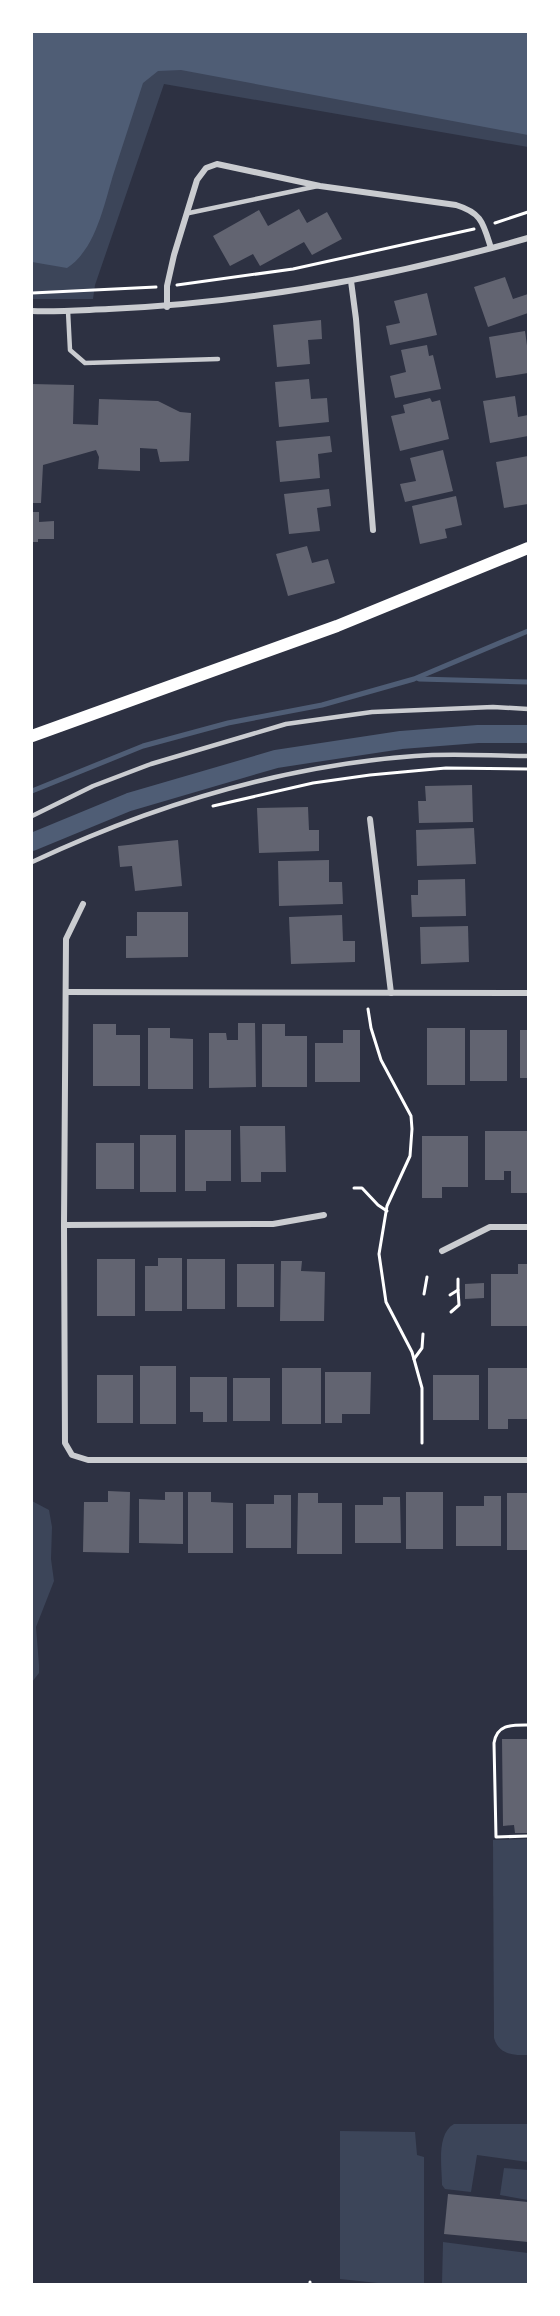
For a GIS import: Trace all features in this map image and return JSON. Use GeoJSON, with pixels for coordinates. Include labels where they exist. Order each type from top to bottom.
{"type":"FeatureCollection","features":[{"type":"Feature","properties":{"kind":"main road"},"geometry":{"type":"LineString","coordinates":[[32,736],[337,626],[528,548]]}},
{"type":"Feature","properties":{"kind":"street"},"geometry":{"type":"LineString","coordinates":[[167,307],[167,286],[174,255],[189,213],[197,180],[206,168],[217,164],[320,186],[456,205],[479,216],[491,248]]}},
{"type":"Feature","properties":{"kind":"street"},"geometry":{"type":"LineString","coordinates":[[32,312],[167,307],[260,296],[351,281],[528,238]]}},
{"type":"Feature","properties":{"kind":"street"},"geometry":{"type":"LineString","coordinates":[[351,281],[373,530]]}},
{"type":"Feature","properties":{"kind":"street"},"geometry":{"type":"LineString","coordinates":[[370,819],[391,993]]}},
{"type":"Feature","properties":{"kind":"street"},"geometry":{"type":"LineString","coordinates":[[83,904],[66,939],[65,1443],[72,1455],[88,1460],[528,1460]]}},
{"type":"Feature","properties":{"kind":"street"},"geometry":{"type":"LineString","coordinates":[[67,992],[528,993]]}},
{"type":"Feature","properties":{"kind":"street"},"geometry":{"type":"LineString","coordinates":[[64,1225],[273,1224],[324,1215]]}},
{"type":"Feature","properties":{"kind":"street"},"geometry":{"type":"LineString","coordinates":[[442,1251],[490,1227],[528,1227]]}},
{"type":"Feature","properties":{"kind":"lane"},"geometry":{"type":"LineString","coordinates":[[189,213],[320,186]]}},
{"type":"Feature","properties":{"kind":"lane"},"geometry":{"type":"LineString","coordinates":[[68,311],[70,350],[85,363],[218,360]]}},
{"type":"Feature","properties":{"kind":"lane"},"geometry":{"type":"LineString","coordinates":[[32,816],[93,786],[151,764],[286,724],[372,712],[493,706],[528,709]]}},
{"type":"Feature","properties":{"kind":"lane"},"geometry":{"type":"LineString","coordinates":[[32,862],[160,809],[282,777],[360,762],[416,756],[528,756]]}},
{"type":"Feature","properties":{"kind":"path"},"geometry":{"type":"LineString","coordinates":[[32,293],[167,286],[293,268],[484,226],[528,212]]}},
{"type":"Feature","properties":{"kind":"path"},"geometry":{"type":"LineString","coordinates":[[206,808],[260,794],[370,775],[446,768],[528,769]]}},
{"type":"Feature","properties":{"kind":"path"},"geometry":{"type":"LineString","coordinates":[[368,1009],[376,1047],[406,1105],[411,1122],[410,1156],[392,1194],[379,1254],[386,1302],[406,1339],[422,1388],[422,1443]]}},
{"type":"Feature","properties":{"kind":"path"},"geometry":{"type":"LineString","coordinates":[[354,1188],[362,1188],[387,1211]]}},
{"type":"Feature","properties":{"kind":"path"},"geometry":{"type":"LineString","coordinates":[[424,1294],[427,1277]]}},
{"type":"Feature","properties":{"kind":"path"},"geometry":{"type":"LineString","coordinates":[[451,1312],[459,1305],[458,1279]]}},
{"type":"Feature","properties":{"kind":"path"},"geometry":{"type":"LineString","coordinates":[[450,1295],[458,1290]]}},
{"type":"Feature","properties":{"kind":"path"},"geometry":{"type":"LineString","coordinates":[[414,1359],[422,1348],[423,1334]]}},
{"type":"Feature","properties":{"kind":"path"},"geometry":{"type":"LineString","coordinates":[[528,1725],[511,1725],[502,1728],[496,1734],[494,1743],[496,1837],[528,1836]]}},
{"type":"Feature","properties":{"kind":"shaded area"},"geometry":{"type":"Polygon","coordinates":[[[32,32],[528,32],[528,147],[164,84],[95,285],[93,299],[32,299],[32,32]]]}},
{"type":"Feature","properties":{"kind":"shaded area"},"geometry":{"type":"Polygon","coordinates":[[[32,32],[528,32],[528,135],[181,70],[158,71],[143,83],[99,222],[86,248],[67,268],[32,262],[32,32]]]}},
{"type":"Feature","properties":{"kind":"shaded area"},"geometry":{"type":"Polygon","coordinates":[[[32,1501],[49,1510],[54,1581],[36,1627],[39,1673],[32,1682],[32,1501]]]}},
{"type":"Feature","properties":{"kind":"shaded area"},"geometry":{"type":"Polygon","coordinates":[[[528,1839],[528,2055],[522,2055],[503,2051],[494,2038],[493,1840],[528,1839]]]}},
{"type":"Feature","properties":{"kind":"shaded area"},"geometry":{"type":"Polygon","coordinates":[[[454,2124],[528,2124],[528,2162],[477,2155],[471,2192],[445,2189],[442,2185],[442,2143],[448,2129],[454,2124]]]}},
{"type":"Feature","properties":{"kind":"shaded area"},"geometry":{"type":"Polygon","coordinates":[[[340,2131],[415,2132],[417,2155],[424,2157],[424,2284],[387,2284],[340,2279],[340,2131]]]}},
{"type":"Feature","properties":{"kind":"shaded area"},"geometry":{"type":"Polygon","coordinates":[[[504,2168],[528,2170],[528,2200],[500,2195],[504,2168]]]}},
{"type":"Feature","properties":{"kind":"shaded area"},"geometry":{"type":"Polygon","coordinates":[[[443,2242],[528,2253],[528,2284],[442,2284],[443,2242]]]}},
{"type":"Feature","properties":{"kind":"building"},"geometry":{"type":"Polygon","coordinates":[[[299,209],[307,223],[327,212],[342,239],[312,255],[304,242],[260,266],[253,254],[230,266],[213,236],[259,210],[268,226],[299,209]]]}},
{"type":"Feature","properties":{"kind":"building"},"geometry":{"type":"Polygon","coordinates":[[[505,277],[513,299],[528,294],[528,313],[488,327],[474,287],[505,277]]]}},
{"type":"Feature","properties":{"kind":"building"},"geometry":{"type":"Polygon","coordinates":[[[427,293],[437,335],[390,345],[386,326],[400,323],[394,301],[427,293]]]}},
{"type":"Feature","properties":{"kind":"building"},"geometry":{"type":"Polygon","coordinates":[[[321,320],[322,339],[308,340],[310,364],[277,367],[273,325],[321,320]]]}},
{"type":"Feature","properties":{"kind":"building"},"geometry":{"type":"Polygon","coordinates":[[[525,331],[528,373],[496,378],[489,337],[525,331]]]}},
{"type":"Feature","properties":{"kind":"building"},"geometry":{"type":"Polygon","coordinates":[[[427,345],[429,356],[433,355],[441,389],[395,398],[390,376],[406,372],[401,350],[427,345]]]}},
{"type":"Feature","properties":{"kind":"building"},"geometry":{"type":"Polygon","coordinates":[[[309,379],[311,399],[327,398],[329,422],[279,427],[275,382],[309,379]]]}},
{"type":"Feature","properties":{"kind":"building"},"geometry":{"type":"Polygon","coordinates":[[[32,384],[74,385],[73,424],[98,425],[99,399],[158,401],[180,412],[191,413],[189,461],[160,462],[157,449],[140,448],[140,471],[98,469],[99,457],[96,450],[43,465],[41,503],[32,503],[32,384]]]}},
{"type":"Feature","properties":{"kind":"building"},"geometry":{"type":"Polygon","coordinates":[[[515,396],[518,417],[528,415],[528,436],[490,443],[483,401],[515,396]]]}},
{"type":"Feature","properties":{"kind":"building"},"geometry":{"type":"Polygon","coordinates":[[[430,398],[432,402],[440,400],[449,439],[400,451],[391,416],[405,413],[403,405],[430,398]]]}},
{"type":"Feature","properties":{"kind":"building"},"geometry":{"type":"Polygon","coordinates":[[[330,436],[332,452],[318,454],[320,478],[280,482],[276,441],[330,436]]]}},
{"type":"Feature","properties":{"kind":"building"},"geometry":{"type":"Polygon","coordinates":[[[443,450],[453,491],[405,502],[400,484],[416,481],[410,458],[443,450]]]}},
{"type":"Feature","properties":{"kind":"building"},"geometry":{"type":"Polygon","coordinates":[[[528,456],[528,504],[504,508],[496,462],[528,456]]]}},
{"type":"Feature","properties":{"kind":"building"},"geometry":{"type":"Polygon","coordinates":[[[329,489],[331,506],[317,508],[320,531],[289,534],[284,494],[329,489]]]}},
{"type":"Feature","properties":{"kind":"building"},"geometry":{"type":"Polygon","coordinates":[[[456,496],[462,525],[445,529],[447,538],[420,544],[412,506],[456,496]]]}},
{"type":"Feature","properties":{"kind":"building"},"geometry":{"type":"Polygon","coordinates":[[[32,512],[39,512],[39,522],[54,521],[54,539],[38,539],[38,542],[32,542],[32,512]]]}},
{"type":"Feature","properties":{"kind":"building"},"geometry":{"type":"Polygon","coordinates":[[[307,546],[312,563],[328,559],[335,583],[288,596],[276,554],[307,546]]]}},
{"type":"Feature","properties":{"kind":"building"},"geometry":{"type":"Polygon","coordinates":[[[472,785],[473,822],[419,823],[418,801],[426,801],[425,786],[472,785]]]}},
{"type":"Feature","properties":{"kind":"building"},"geometry":{"type":"Polygon","coordinates":[[[308,807],[309,830],[319,830],[319,851],[259,853],[257,808],[308,807]]]}},
{"type":"Feature","properties":{"kind":"building"},"geometry":{"type":"Polygon","coordinates":[[[474,828],[476,864],[417,866],[416,830],[474,828]]]}},
{"type":"Feature","properties":{"kind":"building"},"geometry":{"type":"Polygon","coordinates":[[[178,840],[182,886],[135,891],[132,866],[120,867],[118,846],[178,840]]]}},
{"type":"Feature","properties":{"kind":"building"},"geometry":{"type":"Polygon","coordinates":[[[329,860],[329,882],[342,882],[343,904],[279,906],[278,861],[329,860]]]}},
{"type":"Feature","properties":{"kind":"building"},"geometry":{"type":"Polygon","coordinates":[[[465,879],[466,916],[412,917],[411,895],[418,895],[418,880],[465,879]]]}},
{"type":"Feature","properties":{"kind":"building"},"geometry":{"type":"Polygon","coordinates":[[[137,912],[188,912],[188,957],[126,958],[126,936],[137,936],[137,912]]]}},
{"type":"Feature","properties":{"kind":"building"},"geometry":{"type":"Polygon","coordinates":[[[342,915],[343,941],[355,941],[355,962],[291,964],[289,917],[342,915]]]}},
{"type":"Feature","properties":{"kind":"building"},"geometry":{"type":"Polygon","coordinates":[[[468,926],[469,962],[421,964],[420,927],[468,926]]]}},
{"type":"Feature","properties":{"kind":"building"},"geometry":{"type":"Polygon","coordinates":[[[238,1023],[255,1023],[256,1087],[209,1088],[209,1033],[226,1033],[227,1040],[238,1040],[238,1023]]]}},
{"type":"Feature","properties":{"kind":"building"},"geometry":{"type":"Polygon","coordinates":[[[93,1024],[116,1024],[116,1035],[140,1035],[140,1086],[93,1086],[93,1024]]]}},
{"type":"Feature","properties":{"kind":"building"},"geometry":{"type":"Polygon","coordinates":[[[262,1024],[285,1024],[285,1036],[307,1036],[307,1087],[262,1087],[262,1024]]]}},
{"type":"Feature","properties":{"kind":"building"},"geometry":{"type":"Polygon","coordinates":[[[148,1028],[170,1028],[170,1038],[193,1039],[193,1089],[148,1089],[148,1028]]]}},
{"type":"Feature","properties":{"kind":"building"},"geometry":{"type":"Polygon","coordinates":[[[427,1028],[465,1028],[465,1085],[427,1085],[427,1028]]]}},
{"type":"Feature","properties":{"kind":"building"},"geometry":{"type":"Polygon","coordinates":[[[343,1030],[360,1030],[360,1082],[315,1082],[315,1043],[343,1043],[343,1030]]]}},
{"type":"Feature","properties":{"kind":"building"},"geometry":{"type":"Polygon","coordinates":[[[470,1030],[507,1030],[507,1081],[470,1081],[470,1030]]]}},
{"type":"Feature","properties":{"kind":"building"},"geometry":{"type":"Polygon","coordinates":[[[520,1030],[528,1030],[528,1078],[520,1078],[520,1030]]]}},
{"type":"Feature","properties":{"kind":"building"},"geometry":{"type":"Polygon","coordinates":[[[240,1126],[285,1126],[286,1172],[261,1172],[261,1182],[241,1182],[240,1126]]]}},
{"type":"Feature","properties":{"kind":"building"},"geometry":{"type":"Polygon","coordinates":[[[185,1130],[231,1130],[231,1181],[206,1181],[206,1191],[185,1191],[185,1130]]]}},
{"type":"Feature","properties":{"kind":"building"},"geometry":{"type":"Polygon","coordinates":[[[485,1131],[528,1131],[528,1193],[511,1193],[511,1171],[504,1171],[504,1180],[485,1180],[485,1131]]]}},
{"type":"Feature","properties":{"kind":"building"},"geometry":{"type":"Polygon","coordinates":[[[140,1135],[176,1135],[176,1192],[140,1192],[140,1135]]]}},
{"type":"Feature","properties":{"kind":"building"},"geometry":{"type":"Polygon","coordinates":[[[422,1136],[468,1136],[468,1187],[442,1187],[442,1198],[422,1198],[422,1136]]]}},
{"type":"Feature","properties":{"kind":"building"},"geometry":{"type":"Polygon","coordinates":[[[96,1143],[134,1143],[134,1189],[96,1189],[96,1143]]]}},
{"type":"Feature","properties":{"kind":"building"},"geometry":{"type":"Polygon","coordinates":[[[158,1258],[182,1258],[182,1311],[145,1311],[145,1266],[158,1266],[158,1258]]]}},
{"type":"Feature","properties":{"kind":"building"},"geometry":{"type":"Polygon","coordinates":[[[97,1259],[135,1259],[135,1316],[97,1316],[97,1259]]]}},
{"type":"Feature","properties":{"kind":"building"},"geometry":{"type":"Polygon","coordinates":[[[187,1259],[225,1259],[225,1309],[187,1309],[187,1259]]]}},
{"type":"Feature","properties":{"kind":"building"},"geometry":{"type":"Polygon","coordinates":[[[281,1261],[302,1261],[301,1271],[325,1272],[324,1321],[280,1321],[281,1261]]]}},
{"type":"Feature","properties":{"kind":"building"},"geometry":{"type":"Polygon","coordinates":[[[237,1264],[274,1264],[274,1307],[237,1307],[237,1264]]]}},
{"type":"Feature","properties":{"kind":"building"},"geometry":{"type":"Polygon","coordinates":[[[518,1264],[528,1264],[528,1326],[491,1326],[491,1274],[518,1274],[518,1264]]]}},
{"type":"Feature","properties":{"kind":"building"},"geometry":{"type":"Polygon","coordinates":[[[484,1283],[484,1298],[465,1299],[465,1284],[484,1283]]]}},
{"type":"Feature","properties":{"kind":"building"},"geometry":{"type":"Polygon","coordinates":[[[140,1366],[176,1366],[176,1424],[140,1424],[140,1366]]]}},
{"type":"Feature","properties":{"kind":"building"},"geometry":{"type":"Polygon","coordinates":[[[282,1368],[321,1368],[321,1424],[282,1424],[282,1368]]]}},
{"type":"Feature","properties":{"kind":"building"},"geometry":{"type":"Polygon","coordinates":[[[488,1368],[528,1368],[528,1419],[508,1419],[508,1429],[488,1429],[488,1368]]]}},
{"type":"Feature","properties":{"kind":"building"},"geometry":{"type":"Polygon","coordinates":[[[325,1372],[371,1372],[370,1414],[342,1414],[342,1423],[325,1423],[325,1372]]]}},
{"type":"Feature","properties":{"kind":"building"},"geometry":{"type":"Polygon","coordinates":[[[97,1375],[133,1375],[133,1423],[97,1423],[97,1375]]]}},
{"type":"Feature","properties":{"kind":"building"},"geometry":{"type":"Polygon","coordinates":[[[433,1375],[479,1375],[479,1420],[433,1420],[433,1375]]]}},
{"type":"Feature","properties":{"kind":"building"},"geometry":{"type":"Polygon","coordinates":[[[190,1377],[227,1377],[227,1422],[203,1422],[203,1412],[190,1412],[190,1377]]]}},
{"type":"Feature","properties":{"kind":"building"},"geometry":{"type":"Polygon","coordinates":[[[233,1378],[270,1378],[270,1421],[233,1421],[233,1378]]]}},
{"type":"Feature","properties":{"kind":"building"},"geometry":{"type":"Polygon","coordinates":[[[108,1491],[130,1492],[129,1553],[83,1552],[84,1502],[108,1502],[108,1491]]]}},
{"type":"Feature","properties":{"kind":"building"},"geometry":{"type":"Polygon","coordinates":[[[165,1492],[183,1492],[183,1544],[139,1543],[139,1499],[165,1500],[165,1492]]]}},
{"type":"Feature","properties":{"kind":"building"},"geometry":{"type":"Polygon","coordinates":[[[188,1492],[211,1492],[211,1502],[233,1503],[233,1553],[188,1553],[188,1492]]]}},
{"type":"Feature","properties":{"kind":"building"},"geometry":{"type":"Polygon","coordinates":[[[406,1492],[443,1492],[443,1549],[406,1549],[406,1492]]]}},
{"type":"Feature","properties":{"kind":"building"},"geometry":{"type":"Polygon","coordinates":[[[298,1493],[318,1493],[318,1503],[342,1503],[342,1554],[297,1554],[298,1493]]]}},
{"type":"Feature","properties":{"kind":"building"},"geometry":{"type":"Polygon","coordinates":[[[507,1493],[528,1493],[528,1550],[507,1550],[507,1493]]]}},
{"type":"Feature","properties":{"kind":"building"},"geometry":{"type":"Polygon","coordinates":[[[274,1495],[291,1495],[291,1548],[246,1548],[246,1504],[274,1504],[274,1495]]]}},
{"type":"Feature","properties":{"kind":"building"},"geometry":{"type":"Polygon","coordinates":[[[484,1496],[501,1496],[501,1546],[456,1546],[456,1506],[484,1506],[484,1496]]]}},
{"type":"Feature","properties":{"kind":"building"},"geometry":{"type":"Polygon","coordinates":[[[383,1497],[400,1497],[401,1543],[355,1543],[355,1505],[383,1505],[383,1497]]]}},
{"type":"Feature","properties":{"kind":"building"},"geometry":{"type":"Polygon","coordinates":[[[502,1739],[528,1739],[528,1833],[515,1833],[514,1825],[503,1826],[502,1739]]]}},
{"type":"Feature","properties":{"kind":"building"},"geometry":{"type":"Polygon","coordinates":[[[448,2194],[528,2202],[528,2242],[444,2234],[448,2194]]]}},
{"type":"Feature","properties":{"kind":"waterway"},"geometry":{"type":"LineString","coordinates":[[32,791],[143,746],[228,723],[322,705],[414,679],[528,631]]}},
{"type":"Feature","properties":{"kind":"waterway"},"geometry":{"type":"LineString","coordinates":[[419,679],[528,682]]}},
{"type":"Feature","properties":{"kind":"waterway"},"geometry":{"type":"LineString","coordinates":[[32,842],[129,802],[276,759],[401,740],[478,734],[528,734]]}}]}
